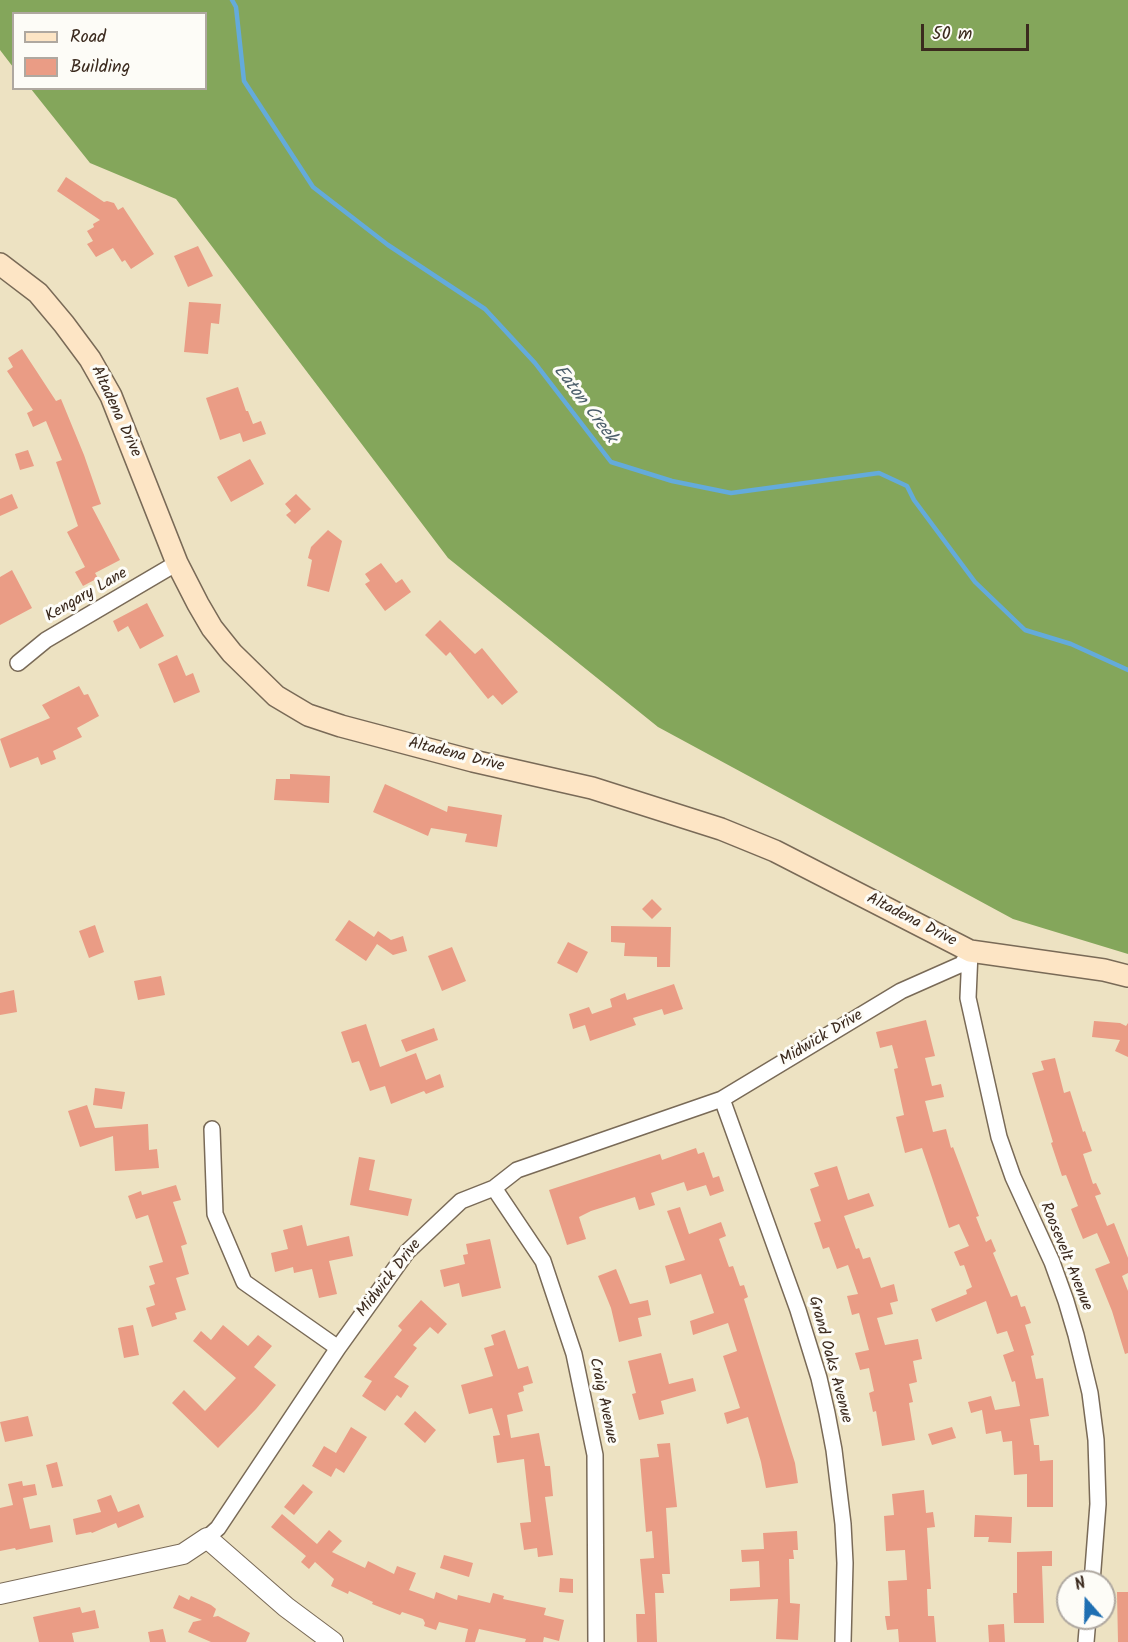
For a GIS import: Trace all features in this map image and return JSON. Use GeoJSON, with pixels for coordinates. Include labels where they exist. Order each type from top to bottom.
{"type":"FeatureCollection","features":[{"type":"Feature","properties":{"kind":"main road","name":"Altadena Drive"},"geometry":{"type":"LineString","coordinates":[[0,264],[38,294],[90,359],[111,396],[133,447],[177,563],[212,628],[232,653],[276,696],[309,715],[341,726],[462,758],[592,788],[695,819],[775,851],[970,951],[1104,970],[1128,976]]}},
{"type":"Feature","properties":{"kind":"street","name":"Kengary Lane"},"geometry":{"type":"LineString","coordinates":[[18,663],[46,640],[177,563]]}},
{"type":"Feature","properties":{"kind":"street","name":"Midwick Drive"},"geometry":{"type":"LineString","coordinates":[[0,1594],[183,1554],[207,1538],[218,1528],[338,1348],[407,1252],[461,1201],[494,1188],[517,1170],[722,1099],[901,991],[962,964],[970,951]]}},
{"type":"Feature","properties":{"kind":"street","name":"Roosevelt Avenue"},"geometry":{"type":"LineString","coordinates":[[970,951],[968,998],[999,1137],[1013,1177],[1052,1262],[1066,1301],[1090,1393],[1096,1440],[1098,1497],[1093,1570]]}},
{"type":"Feature","properties":{"kind":"street","name":"Grand Oaks Avenue"},"geometry":{"type":"LineString","coordinates":[[722,1099],[798,1310],[825,1404],[834,1450],[843,1524],[843,1642]]}},
{"type":"Feature","properties":{"kind":"street"},"geometry":{"type":"LineString","coordinates":[[212,1129],[215,1214],[244,1282],[338,1348]]}},
{"type":"Feature","properties":{"kind":"street","name":"Craig Avenue"},"geometry":{"type":"LineString","coordinates":[[494,1188],[543,1261],[574,1354],[595,1455],[596,1642]]}},
{"type":"Feature","properties":{"kind":"street"},"geometry":{"type":"LineString","coordinates":[[207,1538],[286,1607],[333,1642]]}},
{"type":"Feature","properties":{"kind":"green space"},"geometry":{"type":"Polygon","coordinates":[[[0,0],[1128,0],[1128,954],[1013,919],[658,727],[448,558],[176,199],[90,163],[32,90],[207,90],[207,12],[12,12],[12,66],[0,50],[0,0]]]}},
{"type":"Feature","properties":{"kind":"building"},"geometry":{"type":"Polygon","coordinates":[[[66,177],[104,202],[114,203],[118,210],[123,207],[154,254],[131,269],[125,260],[122,262],[113,248],[96,257],[87,244],[93,241],[87,231],[100,220],[57,191],[66,177]]]}},
{"type":"Feature","properties":{"kind":"building"},"geometry":{"type":"Polygon","coordinates":[[[198,246],[213,276],[188,287],[174,256],[198,246]]]}},
{"type":"Feature","properties":{"kind":"building"},"geometry":{"type":"Polygon","coordinates":[[[189,302],[221,304],[219,324],[211,323],[208,354],[184,352],[189,302]]]}},
{"type":"Feature","properties":{"kind":"building"},"geometry":{"type":"Polygon","coordinates":[[[22,349],[56,401],[61,399],[101,504],[92,507],[120,560],[95,573],[98,578],[83,586],[75,572],[85,567],[67,532],[78,526],[56,462],[62,460],[46,421],[33,427],[27,413],[33,410],[7,371],[13,367],[8,358],[22,349]]]}},
{"type":"Feature","properties":{"kind":"building"},"geometry":{"type":"Polygon","coordinates":[[[238,387],[253,424],[261,421],[266,434],[243,442],[240,433],[220,440],[206,398],[238,387]]]}},
{"type":"Feature","properties":{"kind":"building"},"geometry":{"type":"Polygon","coordinates":[[[28,450],[34,466],[20,470],[15,454],[28,450]]]}},
{"type":"Feature","properties":{"kind":"building"},"geometry":{"type":"Polygon","coordinates":[[[250,459],[264,484],[231,502],[217,477],[250,459]]]}},
{"type":"Feature","properties":{"kind":"building"},"geometry":{"type":"Polygon","coordinates":[[[12,494],[18,508],[0,516],[0,499],[12,494]]]}},
{"type":"Feature","properties":{"kind":"building"},"geometry":{"type":"Polygon","coordinates":[[[296,494],[311,509],[295,524],[286,515],[291,511],[285,504],[296,494]]]}},
{"type":"Feature","properties":{"kind":"building"},"geometry":{"type":"Polygon","coordinates":[[[328,530],[342,541],[329,592],[307,586],[312,560],[308,558],[311,547],[328,530]]]}},
{"type":"Feature","properties":{"kind":"building"},"geometry":{"type":"Polygon","coordinates":[[[381,563],[396,583],[402,579],[411,592],[385,611],[365,584],[370,581],[365,574],[381,563]]]}},
{"type":"Feature","properties":{"kind":"building"},"geometry":{"type":"Polygon","coordinates":[[[12,570],[32,608],[0,625],[0,577],[12,570]]]}},
{"type":"Feature","properties":{"kind":"building"},"geometry":{"type":"Polygon","coordinates":[[[147,603],[164,636],[140,649],[128,626],[118,632],[113,621],[147,603]]]}},
{"type":"Feature","properties":{"kind":"building"},"geometry":{"type":"Polygon","coordinates":[[[440,620],[475,654],[482,648],[518,692],[502,705],[493,695],[488,699],[450,652],[446,656],[425,635],[440,620]]]}},
{"type":"Feature","properties":{"kind":"building"},"geometry":{"type":"Polygon","coordinates":[[[177,655],[186,676],[193,673],[200,692],[174,703],[158,664],[177,655]]]}},
{"type":"Feature","properties":{"kind":"building"},"geometry":{"type":"Polygon","coordinates":[[[79,686],[84,695],[88,694],[99,716],[77,728],[82,737],[53,751],[56,759],[41,765],[38,757],[10,768],[0,739],[50,718],[42,705],[79,686]]]}},
{"type":"Feature","properties":{"kind":"building"},"geometry":{"type":"Polygon","coordinates":[[[290,774],[330,776],[329,803],[274,800],[276,779],[290,779],[290,774]]]}},
{"type":"Feature","properties":{"kind":"building"},"geometry":{"type":"Polygon","coordinates":[[[385,784],[447,812],[448,806],[502,815],[497,847],[465,842],[467,834],[431,828],[428,836],[373,812],[385,784]]]}},
{"type":"Feature","properties":{"kind":"building"},"geometry":{"type":"Polygon","coordinates":[[[652,899],[662,909],[652,919],[642,909],[652,899]]]}},
{"type":"Feature","properties":{"kind":"building"},"geometry":{"type":"Polygon","coordinates":[[[349,920],[374,937],[378,931],[391,940],[403,936],[407,951],[393,955],[377,944],[366,961],[335,940],[349,920]]]}},
{"type":"Feature","properties":{"kind":"building"},"geometry":{"type":"Polygon","coordinates":[[[95,925],[104,952],[89,958],[79,931],[95,925]]]}},
{"type":"Feature","properties":{"kind":"building"},"geometry":{"type":"Polygon","coordinates":[[[611,926],[671,927],[670,967],[657,967],[657,957],[624,956],[625,943],[611,942],[611,926]]]}},
{"type":"Feature","properties":{"kind":"building"},"geometry":{"type":"Polygon","coordinates":[[[568,942],[588,952],[577,973],[557,963],[568,942]]]}},
{"type":"Feature","properties":{"kind":"building"},"geometry":{"type":"Polygon","coordinates":[[[452,947],[466,981],[442,991],[428,956],[452,947]]]}},
{"type":"Feature","properties":{"kind":"building"},"geometry":{"type":"Polygon","coordinates":[[[161,976],[165,995],[138,1000],[134,981],[161,976]]]}},
{"type":"Feature","properties":{"kind":"building"},"geometry":{"type":"Polygon","coordinates":[[[674,984],[683,1009],[664,1015],[662,1009],[633,1018],[636,1025],[590,1041],[585,1025],[573,1029],[569,1014],[589,1007],[592,1014],[612,1007],[610,999],[625,993],[627,1000],[674,984]]]}},
{"type":"Feature","properties":{"kind":"building"},"geometry":{"type":"Polygon","coordinates":[[[14,990],[17,1012],[0,1015],[0,993],[14,990]]]}},
{"type":"Feature","properties":{"kind":"building"},"geometry":{"type":"Polygon","coordinates":[[[926,1020],[935,1056],[925,1058],[932,1086],[941,1084],[944,1097],[925,1101],[933,1132],[946,1129],[951,1148],[953,1147],[979,1216],[976,1217],[986,1242],[991,1239],[996,1251],[993,1253],[1011,1297],[1017,1295],[1021,1307],[1025,1306],[1031,1323],[1025,1325],[1034,1355],[1031,1356],[1036,1379],[1043,1378],[1049,1416],[1030,1419],[1034,1445],[1039,1445],[1040,1461],[1053,1460],[1053,1507],[1027,1507],[1027,1474],[1014,1475],[1012,1441],[1003,1442],[1001,1431],[986,1434],[982,1410],[971,1413],[968,1402],[991,1396],[995,1410],[1020,1406],[1015,1381],[1012,1382],[1003,1355],[1014,1351],[1007,1331],[997,1334],[986,1301],[936,1322],[931,1309],[967,1294],[966,1290],[972,1287],[964,1265],[960,1266],[954,1252],[969,1246],[959,1224],[949,1228],[922,1148],[905,1153],[896,1117],[904,1115],[894,1069],[898,1068],[892,1045],[880,1048],[876,1032],[926,1020]]]}},
{"type":"Feature","properties":{"kind":"building"},"geometry":{"type":"Polygon","coordinates":[[[1094,1021],[1120,1023],[1126,1026],[1128,1023],[1128,1057],[1115,1051],[1120,1040],[1092,1037],[1094,1021]]]}},
{"type":"Feature","properties":{"kind":"building"},"geometry":{"type":"Polygon","coordinates":[[[366,1024],[380,1067],[416,1053],[426,1080],[440,1074],[444,1087],[426,1094],[424,1091],[391,1104],[385,1086],[370,1091],[359,1061],[352,1063],[341,1032],[366,1024]]]}},
{"type":"Feature","properties":{"kind":"building"},"geometry":{"type":"Polygon","coordinates":[[[434,1028],[438,1040],[406,1052],[401,1040],[434,1028]]]}},
{"type":"Feature","properties":{"kind":"building"},"geometry":{"type":"Polygon","coordinates":[[[1055,1058],[1064,1093],[1070,1091],[1083,1132],[1085,1131],[1092,1151],[1083,1154],[1093,1184],[1096,1183],[1101,1194],[1095,1196],[1107,1226],[1114,1223],[1128,1258],[1128,1273],[1122,1276],[1128,1291],[1128,1353],[1125,1354],[1112,1311],[1095,1269],[1110,1263],[1097,1233],[1083,1239],[1078,1227],[1071,1209],[1078,1206],[1066,1175],[1062,1176],[1032,1073],[1044,1070],[1041,1061],[1055,1058]]]}},
{"type":"Feature","properties":{"kind":"building"},"geometry":{"type":"Polygon","coordinates":[[[95,1088],[125,1092],[122,1109],[93,1105],[95,1088]]]}},
{"type":"Feature","properties":{"kind":"building"},"geometry":{"type":"Polygon","coordinates":[[[87,1105],[95,1128],[148,1124],[149,1150],[157,1149],[159,1168],[115,1171],[113,1136],[80,1147],[68,1111],[87,1105]]]}},
{"type":"Feature","properties":{"kind":"building"},"geometry":{"type":"Polygon","coordinates":[[[696,1148],[698,1154],[704,1152],[713,1178],[719,1176],[724,1191],[710,1196],[706,1185],[687,1191],[684,1182],[651,1193],[655,1205],[639,1210],[635,1197],[591,1211],[579,1217],[586,1239],[567,1245],[549,1190],[660,1154],[662,1160],[696,1148]]]}},
{"type":"Feature","properties":{"kind":"building"},"geometry":{"type":"Polygon","coordinates":[[[359,1157],[375,1160],[369,1190],[412,1199],[408,1216],[350,1205],[359,1157]]]}},
{"type":"Feature","properties":{"kind":"building"},"geometry":{"type":"Polygon","coordinates":[[[837,1166],[848,1200],[869,1193],[874,1206],[844,1216],[856,1249],[859,1248],[863,1259],[870,1257],[881,1288],[894,1284],[898,1301],[890,1303],[893,1314],[877,1318],[885,1345],[918,1339],[922,1359],[913,1361],[917,1382],[909,1384],[913,1402],[909,1403],[915,1440],[882,1446],[876,1411],[873,1412],[869,1393],[874,1391],[869,1368],[860,1370],[855,1353],[869,1350],[859,1313],[852,1315],[847,1296],[858,1294],[848,1265],[837,1269],[829,1247],[823,1249],[814,1223],[821,1221],[810,1189],[819,1186],[814,1173],[837,1166]]]}},
{"type":"Feature","properties":{"kind":"building"},"geometry":{"type":"Polygon","coordinates":[[[176,1185],[181,1200],[173,1202],[187,1244],[181,1246],[189,1274],[176,1278],[186,1310],[175,1313],[177,1319],[152,1327],[146,1308],[155,1305],[149,1286],[155,1284],[149,1266],[163,1262],[148,1215],[136,1219],[128,1196],[141,1191],[142,1195],[176,1185]]]}},
{"type":"Feature","properties":{"kind":"building"},"geometry":{"type":"Polygon","coordinates":[[[680,1207],[689,1234],[721,1222],[726,1236],[719,1239],[729,1267],[733,1266],[740,1286],[744,1285],[748,1297],[744,1299],[795,1463],[798,1483],[766,1488],[748,1417],[727,1424],[724,1413],[740,1408],[723,1356],[737,1351],[728,1323],[693,1335],[690,1321],[714,1313],[701,1274],[670,1284],[665,1266],[685,1260],[667,1211],[680,1207]]]}},
{"type":"Feature","properties":{"kind":"building"},"geometry":{"type":"Polygon","coordinates":[[[302,1225],[307,1246],[349,1236],[353,1256],[329,1261],[337,1294],[319,1298],[312,1269],[294,1273],[293,1267],[275,1272],[271,1253],[288,1249],[283,1230],[302,1225]]]}},
{"type":"Feature","properties":{"kind":"building"},"geometry":{"type":"Polygon","coordinates":[[[490,1239],[501,1288],[462,1297],[459,1283],[444,1287],[440,1270],[465,1264],[463,1255],[468,1254],[466,1244],[490,1239]]]}},
{"type":"Feature","properties":{"kind":"building"},"geometry":{"type":"Polygon","coordinates":[[[616,1269],[630,1304],[648,1300],[651,1315],[638,1318],[642,1336],[619,1342],[611,1308],[598,1276],[616,1269]]]}},
{"type":"Feature","properties":{"kind":"building"},"geometry":{"type":"Polygon","coordinates":[[[421,1300],[447,1324],[438,1334],[430,1327],[413,1345],[417,1348],[394,1377],[409,1386],[401,1398],[397,1395],[385,1411],[362,1396],[372,1381],[364,1377],[402,1330],[398,1326],[421,1300]]]}},
{"type":"Feature","properties":{"kind":"building"},"geometry":{"type":"Polygon","coordinates":[[[133,1325],[139,1355],[124,1358],[118,1328],[133,1325]]]}},
{"type":"Feature","properties":{"kind":"building"},"geometry":{"type":"Polygon","coordinates":[[[223,1325],[248,1346],[258,1335],[272,1346],[254,1367],[276,1385],[218,1448],[172,1403],[184,1390],[205,1411],[236,1378],[193,1341],[201,1331],[211,1340],[223,1325]]]}},
{"type":"Feature","properties":{"kind":"building"},"geometry":{"type":"Polygon","coordinates":[[[505,1330],[518,1369],[528,1366],[533,1383],[523,1386],[524,1391],[518,1393],[523,1411],[507,1415],[511,1438],[539,1433],[545,1466],[550,1466],[553,1496],[545,1497],[553,1555],[538,1557],[537,1548],[524,1550],[520,1523],[531,1522],[524,1459],[497,1463],[493,1436],[500,1435],[492,1408],[469,1414],[461,1385],[493,1376],[484,1348],[494,1345],[491,1335],[505,1330]]]}},
{"type":"Feature","properties":{"kind":"building"},"geometry":{"type":"Polygon","coordinates":[[[661,1353],[669,1384],[693,1378],[696,1391],[661,1401],[664,1414],[639,1420],[632,1394],[636,1393],[628,1361],[661,1353]]]}},
{"type":"Feature","properties":{"kind":"building"},"geometry":{"type":"Polygon","coordinates":[[[415,1411],[436,1430],[425,1443],[404,1424],[415,1411]]]}},
{"type":"Feature","properties":{"kind":"building"},"geometry":{"type":"Polygon","coordinates":[[[28,1416],[33,1436],[5,1442],[0,1422],[28,1416]]]}},
{"type":"Feature","properties":{"kind":"building"},"geometry":{"type":"Polygon","coordinates":[[[351,1427],[367,1437],[344,1473],[336,1468],[331,1477],[312,1466],[324,1446],[336,1453],[351,1427]]]}},
{"type":"Feature","properties":{"kind":"building"},"geometry":{"type":"Polygon","coordinates":[[[952,1427],[956,1438],[932,1445],[928,1434],[952,1427]]]}},
{"type":"Feature","properties":{"kind":"building"},"geometry":{"type":"Polygon","coordinates":[[[670,1443],[677,1507],[666,1508],[670,1574],[662,1574],[664,1593],[655,1593],[657,1642],[637,1642],[636,1614],[645,1614],[640,1559],[654,1558],[652,1531],[646,1532],[640,1459],[659,1457],[657,1444],[670,1443]]]}},
{"type":"Feature","properties":{"kind":"building"},"geometry":{"type":"Polygon","coordinates":[[[57,1462],[63,1486],[52,1488],[46,1465],[57,1462]]]}},
{"type":"Feature","properties":{"kind":"building"},"geometry":{"type":"Polygon","coordinates":[[[22,1481],[23,1486],[35,1484],[37,1495],[23,1498],[30,1529],[50,1525],[53,1542],[0,1551],[0,1508],[13,1505],[8,1484],[22,1481]]]}},
{"type":"Feature","properties":{"kind":"building"},"geometry":{"type":"Polygon","coordinates":[[[303,1484],[313,1492],[294,1515],[284,1507],[303,1484]]]}},
{"type":"Feature","properties":{"kind":"building"},"geometry":{"type":"Polygon","coordinates":[[[924,1490],[926,1513],[933,1512],[935,1527],[927,1528],[931,1589],[927,1589],[928,1616],[934,1616],[936,1642],[899,1642],[898,1629],[887,1630],[885,1616],[890,1616],[888,1581],[907,1580],[905,1550],[886,1551],[884,1516],[894,1515],[892,1494],[924,1490]]]}},
{"type":"Feature","properties":{"kind":"building"},"geometry":{"type":"Polygon","coordinates":[[[111,1495],[118,1512],[139,1504],[144,1517],[118,1528],[116,1523],[92,1533],[76,1535],[73,1519],[101,1512],[97,1500],[111,1495]]]}},
{"type":"Feature","properties":{"kind":"building"},"geometry":{"type":"Polygon","coordinates":[[[282,1514],[317,1544],[329,1530],[342,1541],[332,1552],[365,1568],[368,1561],[394,1574],[397,1566],[416,1573],[409,1590],[434,1599],[436,1592],[457,1600],[458,1595],[490,1603],[493,1593],[504,1596],[503,1599],[546,1608],[544,1615],[564,1620],[559,1641],[544,1637],[543,1642],[525,1642],[526,1639],[479,1629],[475,1642],[465,1642],[468,1629],[439,1622],[436,1630],[424,1626],[423,1619],[402,1612],[400,1615],[372,1604],[373,1602],[349,1591],[348,1594],[331,1586],[334,1579],[315,1562],[309,1569],[301,1562],[306,1556],[271,1527],[282,1514]]]}},
{"type":"Feature","properties":{"kind":"building"},"geometry":{"type":"Polygon","coordinates":[[[975,1515],[1012,1517],[1011,1543],[988,1542],[989,1537],[974,1537],[975,1515]]]}},
{"type":"Feature","properties":{"kind":"building"},"geometry":{"type":"Polygon","coordinates":[[[797,1531],[798,1550],[793,1550],[794,1559],[789,1559],[790,1603],[800,1604],[798,1640],[776,1639],[778,1599],[730,1601],[730,1589],[760,1587],[759,1561],[742,1562],[741,1550],[764,1549],[763,1533],[797,1531]]]}},
{"type":"Feature","properties":{"kind":"building"},"geometry":{"type":"Polygon","coordinates":[[[1052,1551],[1052,1566],[1042,1566],[1044,1623],[1014,1623],[1013,1593],[1017,1593],[1017,1552],[1052,1551]]]}},
{"type":"Feature","properties":{"kind":"building"},"geometry":{"type":"Polygon","coordinates":[[[444,1555],[473,1563],[469,1577],[440,1568],[444,1555]]]}},
{"type":"Feature","properties":{"kind":"building"},"geometry":{"type":"Polygon","coordinates":[[[560,1578],[573,1579],[573,1593],[559,1592],[560,1578]]]}},
{"type":"Feature","properties":{"kind":"building"},"geometry":{"type":"Polygon","coordinates":[[[1117,1592],[1128,1592],[1128,1642],[1118,1642],[1117,1592]]]}},
{"type":"Feature","properties":{"kind":"building"},"geometry":{"type":"Polygon","coordinates":[[[179,1595],[189,1600],[191,1596],[211,1605],[216,1609],[213,1617],[218,1616],[250,1633],[246,1642],[211,1642],[188,1632],[193,1622],[202,1620],[173,1608],[179,1595]]]}},
{"type":"Feature","properties":{"kind":"building"},"geometry":{"type":"Polygon","coordinates":[[[80,1607],[82,1613],[95,1610],[99,1628],[72,1633],[74,1642],[39,1642],[33,1617],[80,1607]]]}},
{"type":"Feature","properties":{"kind":"building"},"geometry":{"type":"Polygon","coordinates":[[[1004,1624],[1005,1642],[989,1642],[988,1625],[1004,1624]]]}},
{"type":"Feature","properties":{"kind":"building"},"geometry":{"type":"Polygon","coordinates":[[[163,1629],[166,1642],[150,1642],[148,1632],[163,1629]]]}},
{"type":"Feature","properties":{"kind":"waterway","name":"Eaton Creek"},"geometry":{"type":"LineString","coordinates":[[232,0],[236,7],[244,81],[313,187],[388,245],[485,309],[535,363],[611,462],[672,481],[731,493],[879,473],[907,486],[914,500],[975,582],[1025,630],[1071,644],[1128,670]]}}]}
